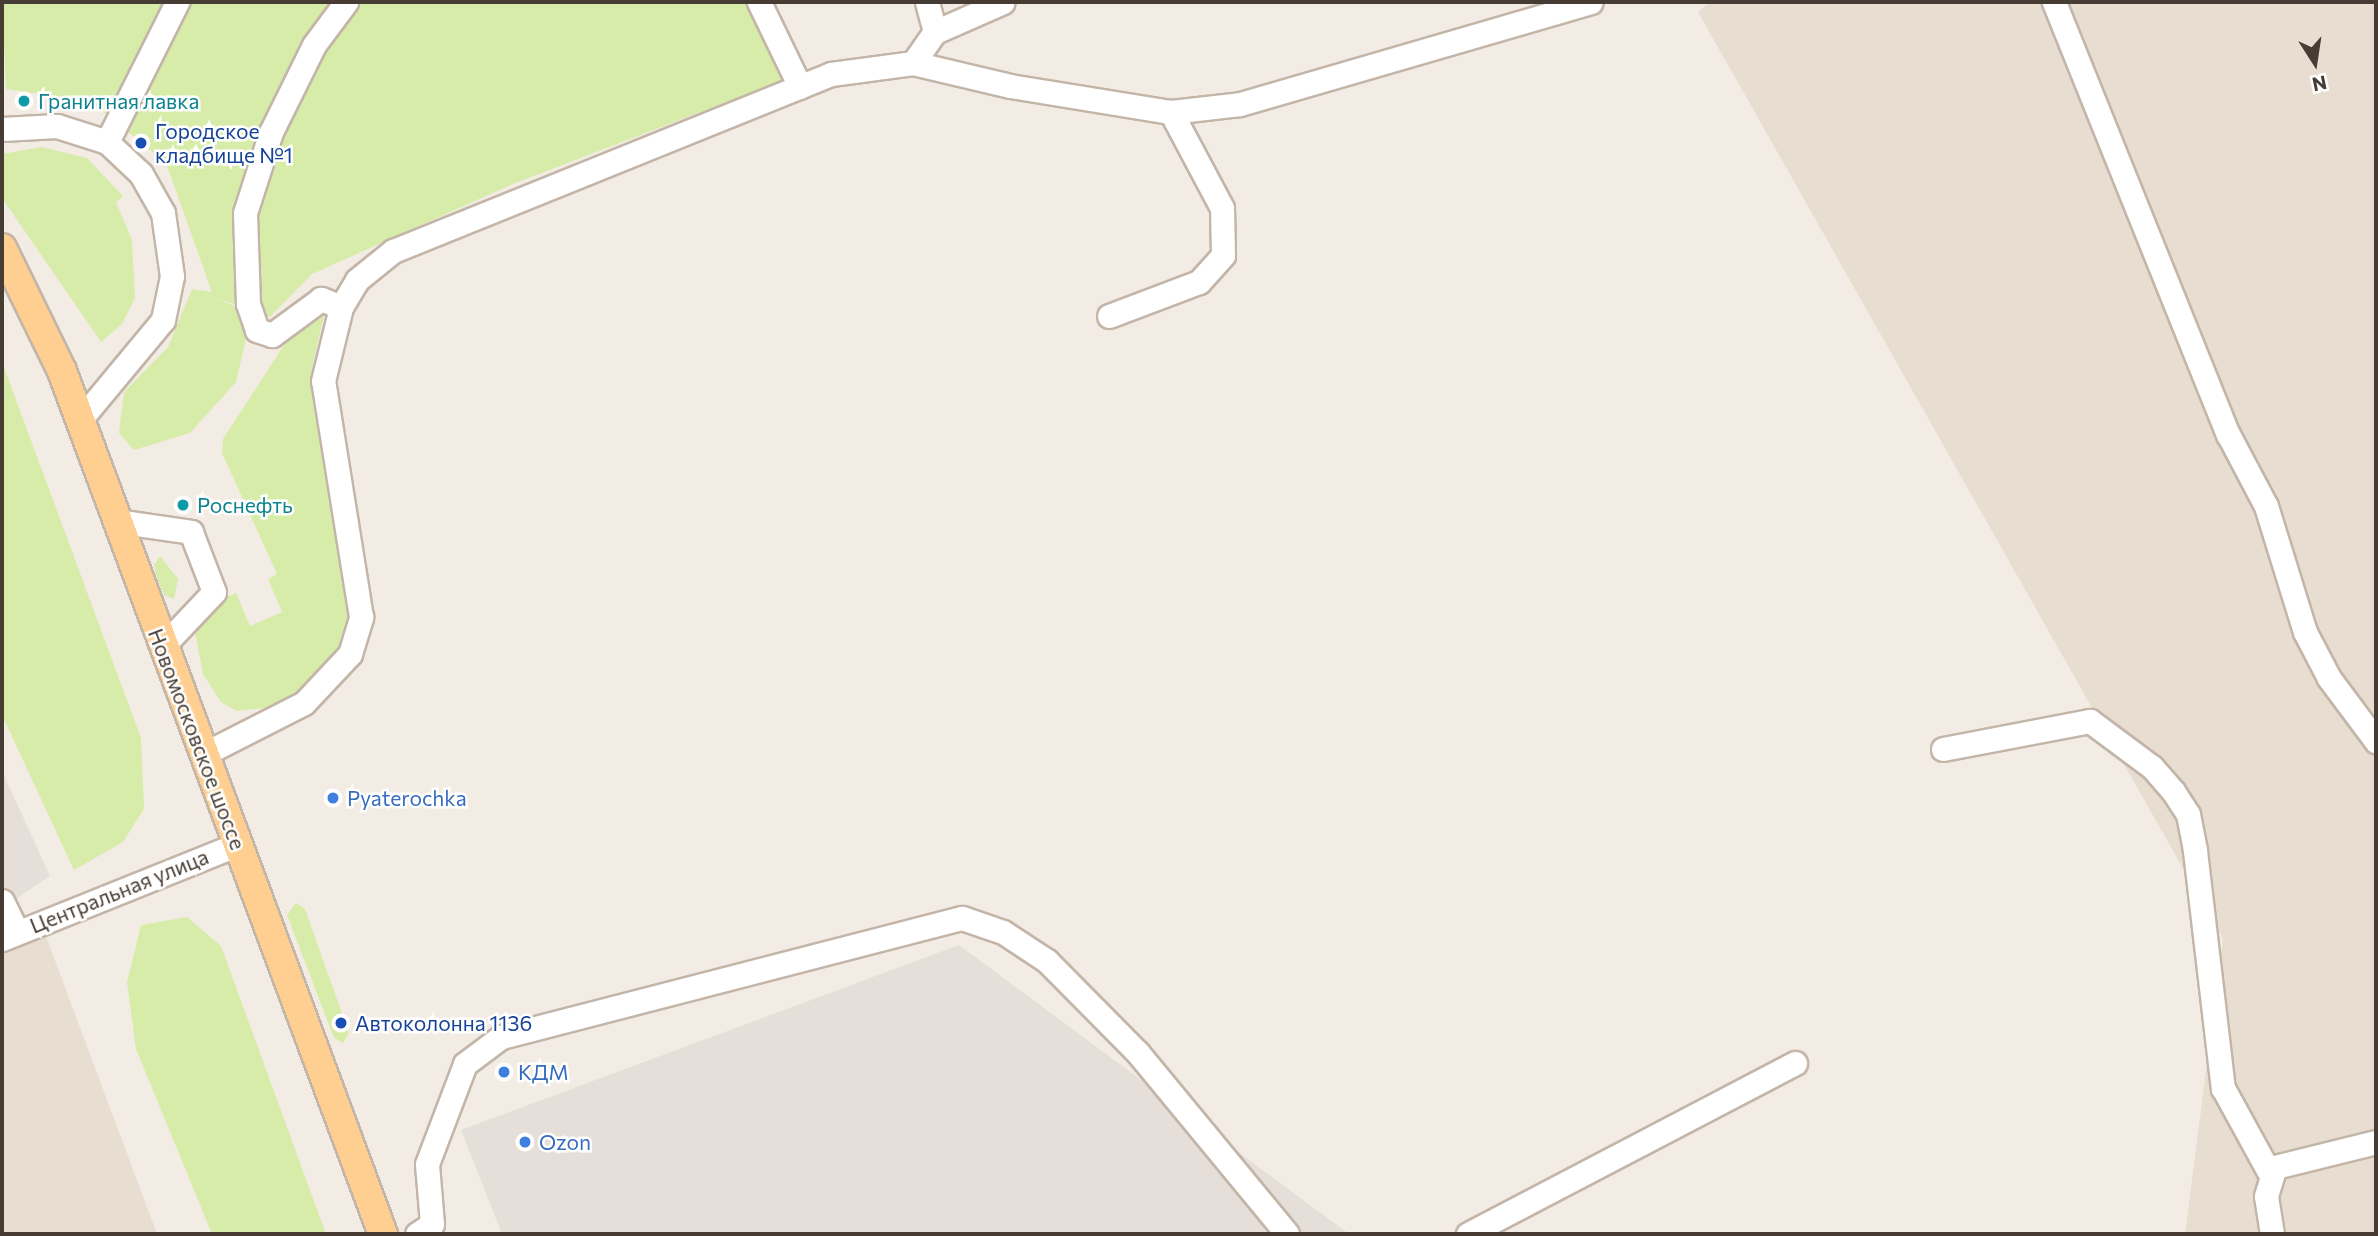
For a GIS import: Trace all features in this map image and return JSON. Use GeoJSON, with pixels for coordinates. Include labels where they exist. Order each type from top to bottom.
{"type":"FeatureCollection","features":[{"type":"Feature","properties":{"kind":"main road","name":"Новомосковское шоссе"},"geometry":{"type":"LineString","coordinates":[[2,248],[80,420],[162,648],[383,1234]]}},
{"type":"Feature","properties":{"kind":"street"},"geometry":{"type":"LineString","coordinates":[[107,142],[177,2]]}},
{"type":"Feature","properties":{"kind":"street"},"geometry":{"type":"LineString","coordinates":[[341,307],[321,299],[272,335],[257,330],[247,304],[245,214],[271,132],[314,45],[346,2]]}},
{"type":"Feature","properties":{"kind":"street"},"geometry":{"type":"LineString","coordinates":[[759,2],[800,87]]}},
{"type":"Feature","properties":{"kind":"street"},"geometry":{"type":"LineString","coordinates":[[927,2],[935,32]]}},
{"type":"Feature","properties":{"kind":"street"},"geometry":{"type":"LineString","coordinates":[[913,63],[935,32],[1003,2]]}},
{"type":"Feature","properties":{"kind":"street"},"geometry":{"type":"LineString","coordinates":[[202,755],[304,703],[350,654],[361,617],[323,381],[341,307],[357,280],[393,251],[831,74],[913,63],[1010,86],[1171,112],[1240,104],[1590,2]]}},
{"type":"Feature","properties":{"kind":"street"},"geometry":{"type":"LineString","coordinates":[[2054,2],[2228,434],[2266,506],[2305,632],[2329,678],[2376,741]]}},
{"type":"Feature","properties":{"kind":"street"},"geometry":{"type":"LineString","coordinates":[[1109,316],[1199,282],[1223,255],[1222,208],[1171,112]]}},
{"type":"Feature","properties":{"kind":"street"},"geometry":{"type":"LineString","coordinates":[[2,129],[57,126],[107,142],[154,192],[168,232],[172,276],[153,339],[80,420]]}},
{"type":"Feature","properties":{"kind":"street"},"geometry":{"type":"LineString","coordinates":[[116,521],[191,532],[214,592],[162,648]]}},
{"type":"Feature","properties":{"kind":"street"},"geometry":{"type":"LineString","coordinates":[[1943,749],[2090,721],[2152,767],[2173,791],[2188,814],[2195,851],[2223,1088],[2270,1174],[2272,1234]]}},
{"type":"Feature","properties":{"kind":"street","name":"Центральная улица"},"geometry":{"type":"LineString","coordinates":[[9,935],[236,845]]}},
{"type":"Feature","properties":{"kind":"street"},"geometry":{"type":"LineString","coordinates":[[2,901],[9,935]]}},
{"type":"Feature","properties":{"kind":"street"},"geometry":{"type":"LineString","coordinates":[[417,1234],[432,1224],[427,1164],[465,1064],[501,1037],[962,918],[1003,932],[1047,961],[1138,1053],[1287,1234]]}},
{"type":"Feature","properties":{"kind":"street"},"geometry":{"type":"LineString","coordinates":[[1468,1234],[1795,1063]]}},
{"type":"Feature","properties":{"kind":"street"},"geometry":{"type":"LineString","coordinates":[[2270,1174],[2275,1167],[2376,1142]]}},
{"type":"Feature","properties":{"kind":"shaded area"},"geometry":{"type":"Polygon","coordinates":[[[1710,2],[2376,2],[2376,1234],[2185,1234],[2223,939],[1698,12],[1710,2]]]}},
{"type":"Feature","properties":{"kind":"shaded area"},"geometry":{"type":"Polygon","coordinates":[[[2,771],[50,876],[2,908],[2,771]]]}},
{"type":"Feature","properties":{"kind":"shaded area"},"geometry":{"type":"Polygon","coordinates":[[[44,931],[157,1234],[2,1234],[2,951],[44,931]]]}},
{"type":"Feature","properties":{"kind":"shaded area"},"geometry":{"type":"Polygon","coordinates":[[[959,945],[1349,1234],[502,1234],[461,1130],[959,945]]]}},
{"type":"Feature","properties":{"kind":"green space"},"geometry":{"type":"Polygon","coordinates":[[[2,2],[772,2],[804,72],[513,184],[312,274],[270,317],[214,297],[246,311],[250,322],[236,382],[190,433],[134,450],[119,433],[124,392],[168,347],[192,289],[212,292],[166,163],[90,101],[6,89],[2,2]]]}},
{"type":"Feature","properties":{"kind":"green space"},"geometry":{"type":"Polygon","coordinates":[[[42,147],[87,158],[123,196],[116,202],[132,240],[135,298],[122,324],[101,342],[2,198],[2,154],[42,147]]]}},
{"type":"Feature","properties":{"kind":"green space"},"geometry":{"type":"Polygon","coordinates":[[[327,302],[311,372],[313,402],[350,604],[347,621],[335,657],[308,685],[273,707],[237,711],[221,702],[203,674],[194,627],[209,605],[236,593],[250,626],[282,612],[268,579],[277,574],[222,453],[223,439],[295,328],[327,302]]]}},
{"type":"Feature","properties":{"kind":"green space"},"geometry":{"type":"Polygon","coordinates":[[[2,362],[141,738],[144,809],[123,842],[74,870],[2,715],[2,362]]]}},
{"type":"Feature","properties":{"kind":"green space"},"geometry":{"type":"Polygon","coordinates":[[[160,556],[178,579],[174,599],[164,595],[157,578],[154,565],[160,556]]]}},
{"type":"Feature","properties":{"kind":"green space"},"geometry":{"type":"Polygon","coordinates":[[[296,903],[305,909],[349,1033],[343,1043],[334,1038],[287,915],[296,903]]]}},
{"type":"Feature","properties":{"kind":"green space"},"geometry":{"type":"Polygon","coordinates":[[[187,917],[221,946],[326,1234],[212,1234],[136,1049],[127,982],[141,925],[187,917]]]}},
{"type":"Feature","properties":{"kind":"place","name":"Гранитная лавка"},"geometry":{"type":"Point","coordinates":[24,101]}},
{"type":"Feature","properties":{"kind":"place","name":"Городское кладбище №1"},"geometry":{"type":"Point","coordinates":[141,143]}},
{"type":"Feature","properties":{"kind":"place","name":"Роснефть"},"geometry":{"type":"Point","coordinates":[183,505]}},
{"type":"Feature","properties":{"kind":"place","name":"Pyaterochka"},"geometry":{"type":"Point","coordinates":[333,798]}},
{"type":"Feature","properties":{"kind":"place","name":"Автоколонна 1136"},"geometry":{"type":"Point","coordinates":[341,1023]}},
{"type":"Feature","properties":{"kind":"place","name":"КДМ"},"geometry":{"type":"Point","coordinates":[504,1072]}},
{"type":"Feature","properties":{"kind":"place","name":"Ozon"},"geometry":{"type":"Point","coordinates":[525,1142]}}]}
